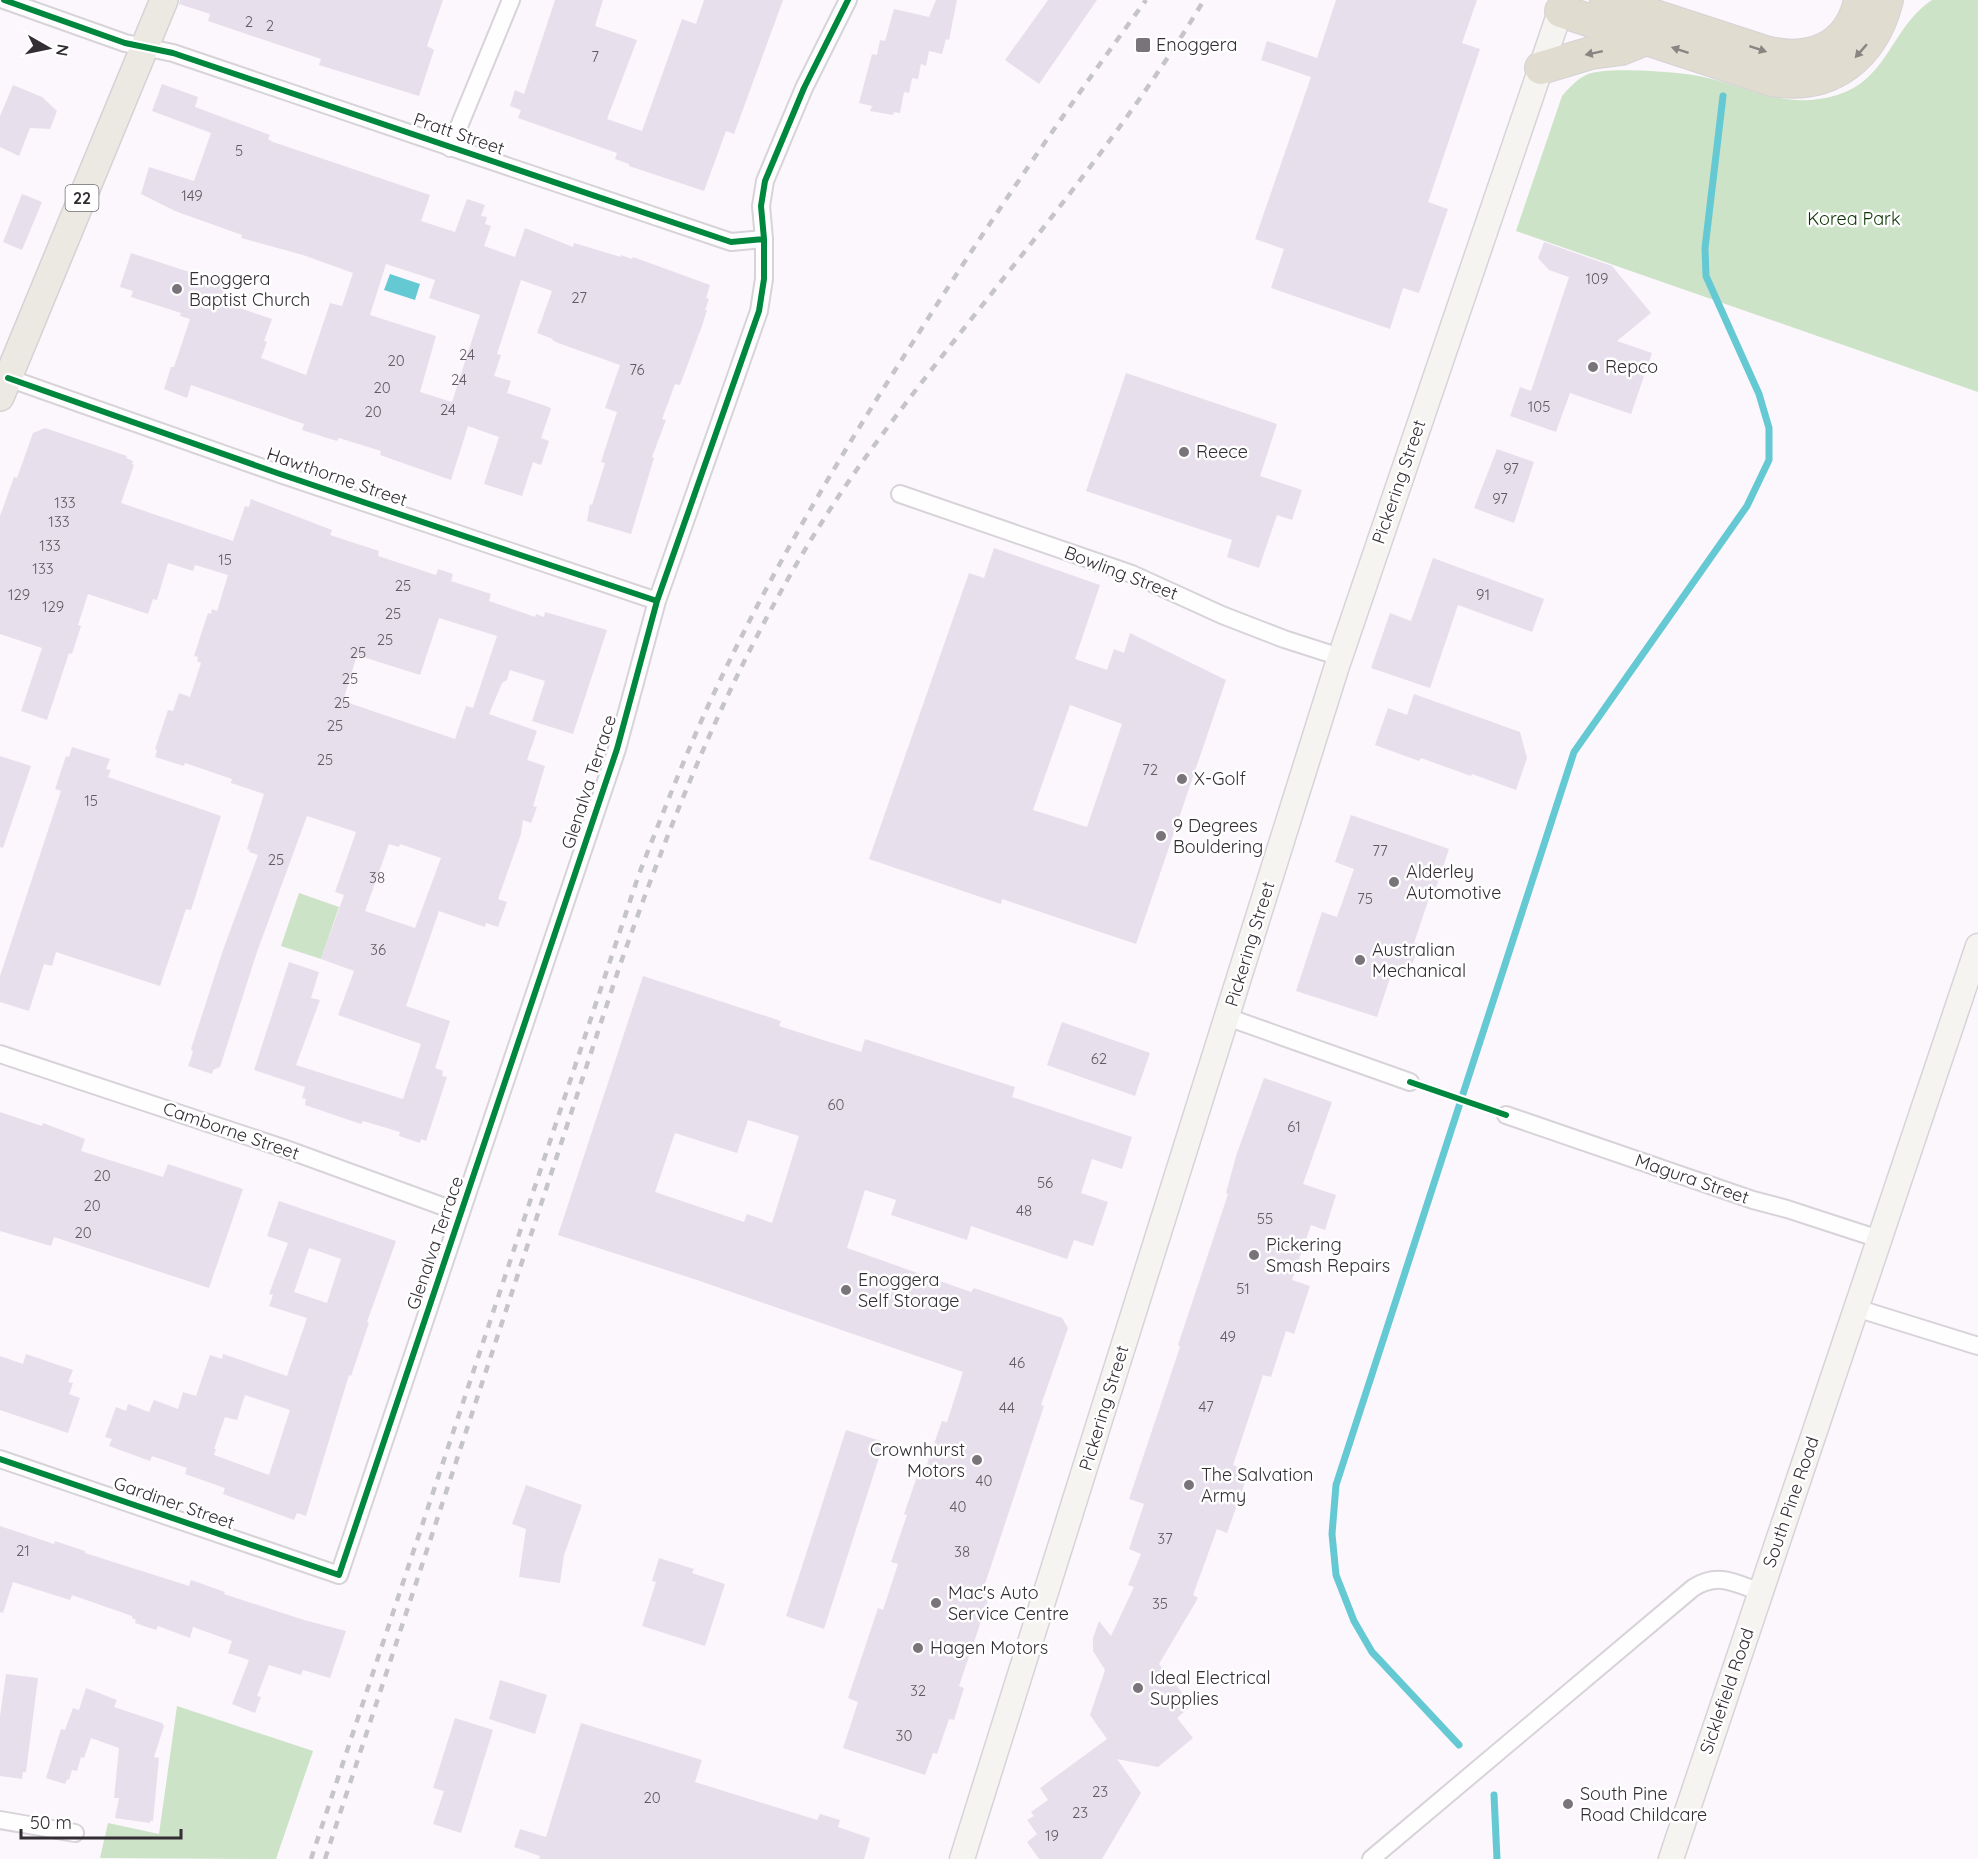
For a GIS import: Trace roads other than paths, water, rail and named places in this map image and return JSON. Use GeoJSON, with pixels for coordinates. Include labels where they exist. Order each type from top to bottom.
{"type":"FeatureCollection","features":[{"type":"Feature","properties":{"kind":"highway"},"geometry":{"type":"LineString","coordinates":[[1606,0],[1772,80],[1790,83],[1829,76],[1846,66],[1860,53],[1878,25],[1887,0]]}},
{"type":"Feature","properties":{"kind":"highway"},"geometry":{"type":"LineString","coordinates":[[1562,5],[1642,17],[1790,57],[1819,52],[1832,45],[1852,23],[1860,0]]}},
{"type":"Feature","properties":{"kind":"highway"},"geometry":{"type":"LineString","coordinates":[[1541,68],[1591,53],[1621,49],[1642,17]]}},
{"type":"Feature","properties":{"kind":"main road","name":"22"},"geometry":{"type":"LineString","coordinates":[[4,387],[164,0]]}},
{"type":"Feature","properties":{"kind":"main road","name":"Pickering Street"},"geometry":{"type":"LineString","coordinates":[[962,1859],[1340,657],[1562,5]]}},
{"type":"Feature","properties":{"kind":"main road","name":"South Pine Road"},"geometry":{"type":"LineString","coordinates":[[1760,1592],[1978,946]]}},
{"type":"Feature","properties":{"kind":"main road","name":"Sicklefield Road"},"geometry":{"type":"LineString","coordinates":[[1671,1859],[1760,1592]]}},
{"type":"Feature","properties":{"kind":"street","name":"Pratt Street"},"geometry":{"type":"LineString","coordinates":[[4,0],[125,43],[173,53],[731,242],[764,239]]}},
{"type":"Feature","properties":{"kind":"street"},"geometry":{"type":"LineString","coordinates":[[450,148],[511,0]]}},
{"type":"Feature","properties":{"kind":"street","name":"Glenalva Terrace"},"geometry":{"type":"LineString","coordinates":[[339,1575],[617,749],[657,601],[759,311],[764,279],[761,206],[765,181],[804,88],[848,0]]}},
{"type":"Feature","properties":{"kind":"street","name":"Hawthorne Street"},"geometry":{"type":"LineString","coordinates":[[4,387],[280,474],[657,601]]}},
{"type":"Feature","properties":{"kind":"street","name":"Bowling Street"},"geometry":{"type":"LineString","coordinates":[[900,495],[1132,574],[1222,615],[1284,639],[1340,657]]}},
{"type":"Feature","properties":{"kind":"street"},"geometry":{"type":"LineString","coordinates":[[1227,1017],[1410,1082]]}},
{"type":"Feature","properties":{"kind":"street","name":"Camborne Street"},"geometry":{"type":"LineString","coordinates":[[0,1054],[283,1148],[461,1213]]}},
{"type":"Feature","properties":{"kind":"street","name":"Magura Street"},"geometry":{"type":"LineString","coordinates":[[1506,1115],[1753,1200],[1879,1239]]}},
{"type":"Feature","properties":{"kind":"street"},"geometry":{"type":"LineString","coordinates":[[1856,1308],[1978,1346]]}},
{"type":"Feature","properties":{"kind":"street","name":"Gardiner Street"},"geometry":{"type":"LineString","coordinates":[[0,1459],[339,1575]]}},
{"type":"Feature","properties":{"kind":"street","name":"South Pine Road"},"geometry":{"type":"LineString","coordinates":[[1371,1859],[1694,1588],[1710,1580],[1720,1579],[1760,1592]]}},
{"type":"Feature","properties":{"kind":"street"},"geometry":{"type":"LineString","coordinates":[[0,1820],[75,1833]]}},
{"type":"Feature","properties":{"kind":"water"},"geometry":{"type":"Polygon","coordinates":[[[390,274],[420,284],[415,300],[384,290],[390,274]]]}},
{"type":"Feature","properties":{"kind":"waterway"},"geometry":{"type":"LineString","coordinates":[[1459,1745],[1372,1652],[1354,1621],[1336,1575],[1332,1534],[1336,1485],[1574,752],[1747,506],[1769,460],[1769,428],[1759,394],[1706,276],[1705,248],[1723,96]]}},
{"type":"Feature","properties":{"kind":"waterway"},"geometry":{"type":"LineString","coordinates":[[1494,1795],[1497,1859]]}},
{"type":"Feature","properties":{"kind":"railway"},"geometry":{"type":"LineString","coordinates":[[311,1859],[639,874],[702,719],[771,581],[869,411],[1004,203],[1146,0]]}},
{"type":"Feature","properties":{"kind":"railway"},"geometry":{"type":"LineString","coordinates":[[325,1859],[618,971],[669,834],[726,699],[758,634],[831,507],[915,391],[1086,172],[1167,59],[1204,0]]}},
{"type":"Feature","properties":{"kind":"place","name":"Enoggera"},"geometry":{"type":"Point","coordinates":[1143,45]}},
{"type":"Feature","properties":{"kind":"place","name":"Enoggera Baptist Church"},"geometry":{"type":"Point","coordinates":[177,289]}},
{"type":"Feature","properties":{"kind":"place","name":"Repco"},"geometry":{"type":"Point","coordinates":[1593,367]}},
{"type":"Feature","properties":{"kind":"place","name":"Reece"},"geometry":{"type":"Point","coordinates":[1184,452]}},
{"type":"Feature","properties":{"kind":"place","name":"X-Golf"},"geometry":{"type":"Point","coordinates":[1182,779]}},
{"type":"Feature","properties":{"kind":"place","name":"9 Degrees Bouldering"},"geometry":{"type":"Point","coordinates":[1161,836]}},
{"type":"Feature","properties":{"kind":"place","name":"Alderley Automotive"},"geometry":{"type":"Point","coordinates":[1394,882]}},
{"type":"Feature","properties":{"kind":"place","name":"Australian Mechanical"},"geometry":{"type":"Point","coordinates":[1360,960]}},
{"type":"Feature","properties":{"kind":"place","name":"Pickering Smash Repairs"},"geometry":{"type":"Point","coordinates":[1254,1255]}},
{"type":"Feature","properties":{"kind":"place","name":"Enoggera Self Storage"},"geometry":{"type":"Point","coordinates":[846,1290]}},
{"type":"Feature","properties":{"kind":"place","name":"Crownhurst Motors"},"geometry":{"type":"Point","coordinates":[977,1460]}},
{"type":"Feature","properties":{"kind":"place","name":"The Salvation Army"},"geometry":{"type":"Point","coordinates":[1189,1485]}},
{"type":"Feature","properties":{"kind":"place","name":"Mac's Auto Service Centre"},"geometry":{"type":"Point","coordinates":[936,1603]}},
{"type":"Feature","properties":{"kind":"place","name":"Hagen Motors"},"geometry":{"type":"Point","coordinates":[918,1648]}},
{"type":"Feature","properties":{"kind":"place","name":"Ideal Electrical Supplies"},"geometry":{"type":"Point","coordinates":[1138,1688]}},
{"type":"Feature","properties":{"kind":"place","name":"South Pine Road Childcare"},"geometry":{"type":"Point","coordinates":[1568,1804]}},
{"type":"Feature","properties":{"kind":"park label","name":"Korea Park"},"geometry":{"type":"Point","coordinates":[1854,219]}}]}
